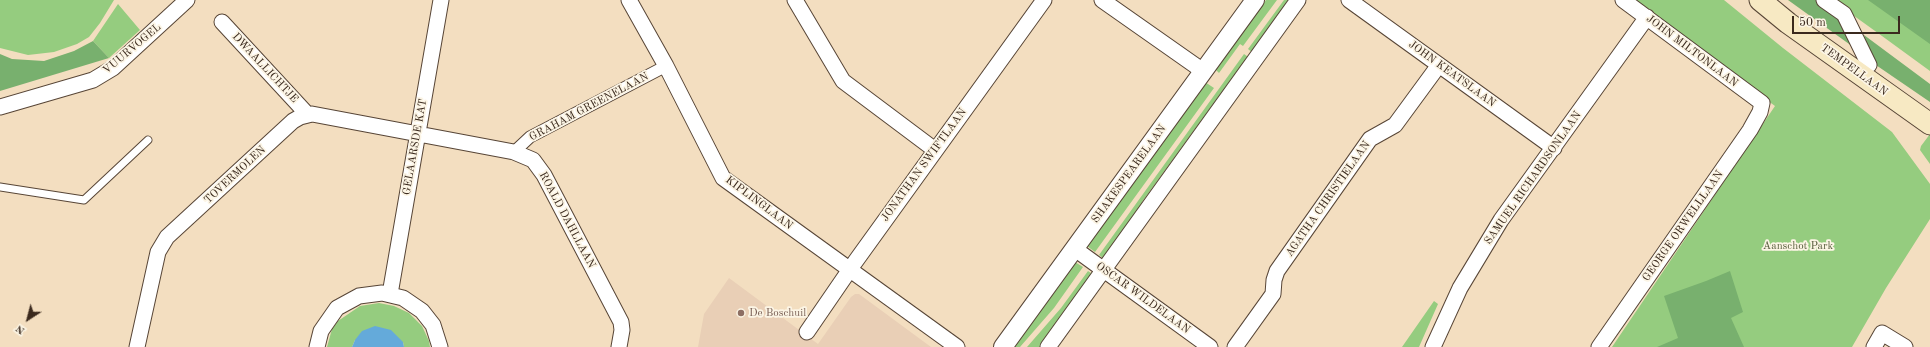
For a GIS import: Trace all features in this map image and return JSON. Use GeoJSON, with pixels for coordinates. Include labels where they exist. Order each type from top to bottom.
{"type":"FeatureCollection","features":[{"type":"Feature","properties":{"kind":"main road","name":"TEMPELLAAN"},"geometry":{"type":"LineString","coordinates":[[1760,0],[1788,22],[1930,124]]}},
{"type":"Feature","properties":{"kind":"main road","name":"TEMPELLAAN"},"geometry":{"type":"LineString","coordinates":[[1777,0],[1930,109]]}},
{"type":"Feature","properties":{"kind":"street","name":"VUURVOGEL"},"geometry":{"type":"LineString","coordinates":[[0,107],[93,80],[113,68],[188,0]]}},
{"type":"Feature","properties":{"kind":"street","name":"GELAARSDE KAT"},"geometry":{"type":"LineString","coordinates":[[390,294],[441,0]]}},
{"type":"Feature","properties":{"kind":"street","name":"KIPLINGLAAN"},"geometry":{"type":"LineString","coordinates":[[629,0],[666,66],[724,178],[957,347]]}},
{"type":"Feature","properties":{"kind":"street"},"geometry":{"type":"LineString","coordinates":[[795,0],[843,81],[935,150]]}},
{"type":"Feature","properties":{"kind":"street","name":"JONATHAN SWIFTLAAN"},"geometry":{"type":"LineString","coordinates":[[807,332],[935,150],[1044,0]]}},
{"type":"Feature","properties":{"kind":"street"},"geometry":{"type":"LineString","coordinates":[[1102,0],[1203,71]]}},
{"type":"Feature","properties":{"kind":"street","name":"SHAKESPEARELAAN"},"geometry":{"type":"LineString","coordinates":[[1003,347],[1075,250],[1255,0]]}},
{"type":"Feature","properties":{"kind":"street"},"geometry":{"type":"LineString","coordinates":[[1048,347],[1298,0]]}},
{"type":"Feature","properties":{"kind":"street","name":"JOHN KEATSLAAN"},"geometry":{"type":"LineString","coordinates":[[1349,0],[1554,148]]}},
{"type":"Feature","properties":{"kind":"street","name":"JOHN MILTONLAAN"},"geometry":{"type":"LineString","coordinates":[[1623,0],[1762,103]]}},
{"type":"Feature","properties":{"kind":"street"},"geometry":{"type":"LineString","coordinates":[[1824,0],[1844,14],[1869,65]]}},
{"type":"Feature","properties":{"kind":"street","name":"SAMUEL RICHARDSONLAAN"},"geometry":{"type":"LineString","coordinates":[[1433,347],[1455,298],[1501,220],[1647,17]]}},
{"type":"Feature","properties":{"kind":"street","name":"DWAALLICHTJE"},"geometry":{"type":"LineString","coordinates":[[222,22],[308,115]]}},
{"type":"Feature","properties":{"kind":"street","name":"AGATHA CHRISTIELAAN"},"geometry":{"type":"LineString","coordinates":[[1235,347],[1273,294],[1274,280],[1281,266],[1370,139],[1395,125],[1439,65]]}},
{"type":"Feature","properties":{"kind":"street","name":"GRAHAM GREENELAAN"},"geometry":{"type":"LineString","coordinates":[[514,152],[530,137],[666,66]]}},
{"type":"Feature","properties":{"kind":"street","name":"GEORGE ORWELLLAAN"},"geometry":{"type":"LineString","coordinates":[[1599,347],[1750,130],[1760,112],[1762,103]]}},
{"type":"Feature","properties":{"kind":"street"},"geometry":{"type":"LineString","coordinates":[[308,115],[418,134]]}},
{"type":"Feature","properties":{"kind":"street","name":"TOVERMOLEN"},"geometry":{"type":"LineString","coordinates":[[137,347],[158,252],[167,237],[293,121],[308,115]]}},
{"type":"Feature","properties":{"kind":"street","name":"ROALD DAHLLAAN"},"geometry":{"type":"LineString","coordinates":[[418,134],[514,152],[533,160],[544,175],[621,322],[622,330],[619,347]]}},
{"type":"Feature","properties":{"kind":"street","name":"OSCAR WILDELAAN"},"geometry":{"type":"LineString","coordinates":[[1075,250],[1210,347]]}},
{"type":"Feature","properties":{"kind":"street"},"geometry":{"type":"LineString","coordinates":[[317,347],[321,331],[325,323],[344,303],[366,294],[390,294],[409,301],[426,315],[436,332],[440,347]]}},
{"type":"Feature","properties":{"kind":"street"},"geometry":{"type":"LineString","coordinates":[[1874,347],[1882,333],[1906,347]]}},
{"type":"Feature","properties":{"kind":"lane"},"geometry":{"type":"LineString","coordinates":[[0,187],[84,200],[148,140]]}},
{"type":"Feature","properties":{"kind":"shaded area","name":"De Boschuil"},"geometry":{"type":"Polygon","coordinates":[[[729,278],[818,344],[851,297],[855,294],[859,294],[931,347],[698,347],[704,314],[729,278]]]}},
{"type":"Feature","properties":{"kind":"green space"},"geometry":{"type":"Polygon","coordinates":[[[0,0],[114,0],[100,23],[89,37],[77,44],[54,52],[28,55],[0,48],[0,0]]]}},
{"type":"Feature","properties":{"kind":"green space"},"geometry":{"type":"Polygon","coordinates":[[[1266,0],[1277,0],[1243,46],[1240,44],[1219,73],[1215,69],[1266,0]]]}},
{"type":"Feature","properties":{"kind":"green space"},"geometry":{"type":"Polygon","coordinates":[[[1284,0],[1293,0],[1254,54],[1248,49],[1284,0]]]}},
{"type":"Feature","properties":{"kind":"green space","name":"Aanschot Park"},"geometry":{"type":"Polygon","coordinates":[[[1630,0],[1724,0],[1783,48],[1892,132],[1930,184],[1930,219],[1886,288],[1852,347],[1612,347],[1775,106],[1630,0]]]}},
{"type":"Feature","properties":{"kind":"green space"},"geometry":{"type":"Polygon","coordinates":[[[1788,0],[1818,0],[1839,15],[1856,49],[1788,0]]]}},
{"type":"Feature","properties":{"kind":"green space"},"geometry":{"type":"Polygon","coordinates":[[[1832,0],[1930,0],[1930,71],[1882,36],[1832,0]]]}},
{"type":"Feature","properties":{"kind":"green space"},"geometry":{"type":"Polygon","coordinates":[[[1868,0],[1930,0],[1930,44],[1868,0]]]}},
{"type":"Feature","properties":{"kind":"green space"},"geometry":{"type":"Polygon","coordinates":[[[118,4],[140,30],[109,58],[93,41],[118,4]]]}},
{"type":"Feature","properties":{"kind":"green space"},"geometry":{"type":"Polygon","coordinates":[[[1864,35],[1930,84],[1930,102],[1873,63],[1864,35]]]}},
{"type":"Feature","properties":{"kind":"green space"},"geometry":{"type":"Polygon","coordinates":[[[93,41],[109,58],[0,91],[0,54],[12,59],[44,61],[74,51],[93,41]]]}},
{"type":"Feature","properties":{"kind":"green space"},"geometry":{"type":"Polygon","coordinates":[[[1244,54],[1251,59],[1243,63],[1142,202],[1142,209],[1104,259],[1099,255],[1244,54]]]}},
{"type":"Feature","properties":{"kind":"green space"},"geometry":{"type":"Polygon","coordinates":[[[1205,82],[1214,88],[1095,252],[1087,246],[1205,82]]]}},
{"type":"Feature","properties":{"kind":"green space"},"geometry":{"type":"Polygon","coordinates":[[[1930,134],[1930,164],[1920,150],[1921,146],[1930,134]]]}},
{"type":"Feature","properties":{"kind":"green space"},"geometry":{"type":"Polygon","coordinates":[[[1075,262],[1083,267],[1054,308],[1020,347],[1013,347],[1075,262]]]}},
{"type":"Feature","properties":{"kind":"green space"},"geometry":{"type":"Polygon","coordinates":[[[1088,271],[1091,273],[1090,280],[1042,347],[1027,347],[1061,308],[1088,271]]]}},
{"type":"Feature","properties":{"kind":"green space"},"geometry":{"type":"Polygon","coordinates":[[[1730,271],[1743,312],[1731,318],[1744,347],[1657,347],[1678,338],[1664,296],[1730,271]]]}},
{"type":"Feature","properties":{"kind":"green space"},"geometry":{"type":"Polygon","coordinates":[[[1434,301],[1438,304],[1419,347],[1402,347],[1434,301]]]}},
{"type":"Feature","properties":{"kind":"green space"},"geometry":{"type":"Polygon","coordinates":[[[379,303],[394,306],[409,313],[422,326],[429,341],[430,347],[404,347],[403,342],[355,340],[352,347],[327,347],[332,329],[338,321],[360,306],[379,303]]]}},
{"type":"Feature","properties":{"kind":"water"},"geometry":{"type":"Polygon","coordinates":[[[375,326],[391,330],[403,342],[404,347],[352,347],[362,331],[375,326]]]}},
{"type":"Feature","properties":{"kind":"place","name":"De Boschuil"},"geometry":{"type":"Point","coordinates":[741,313]}}]}
